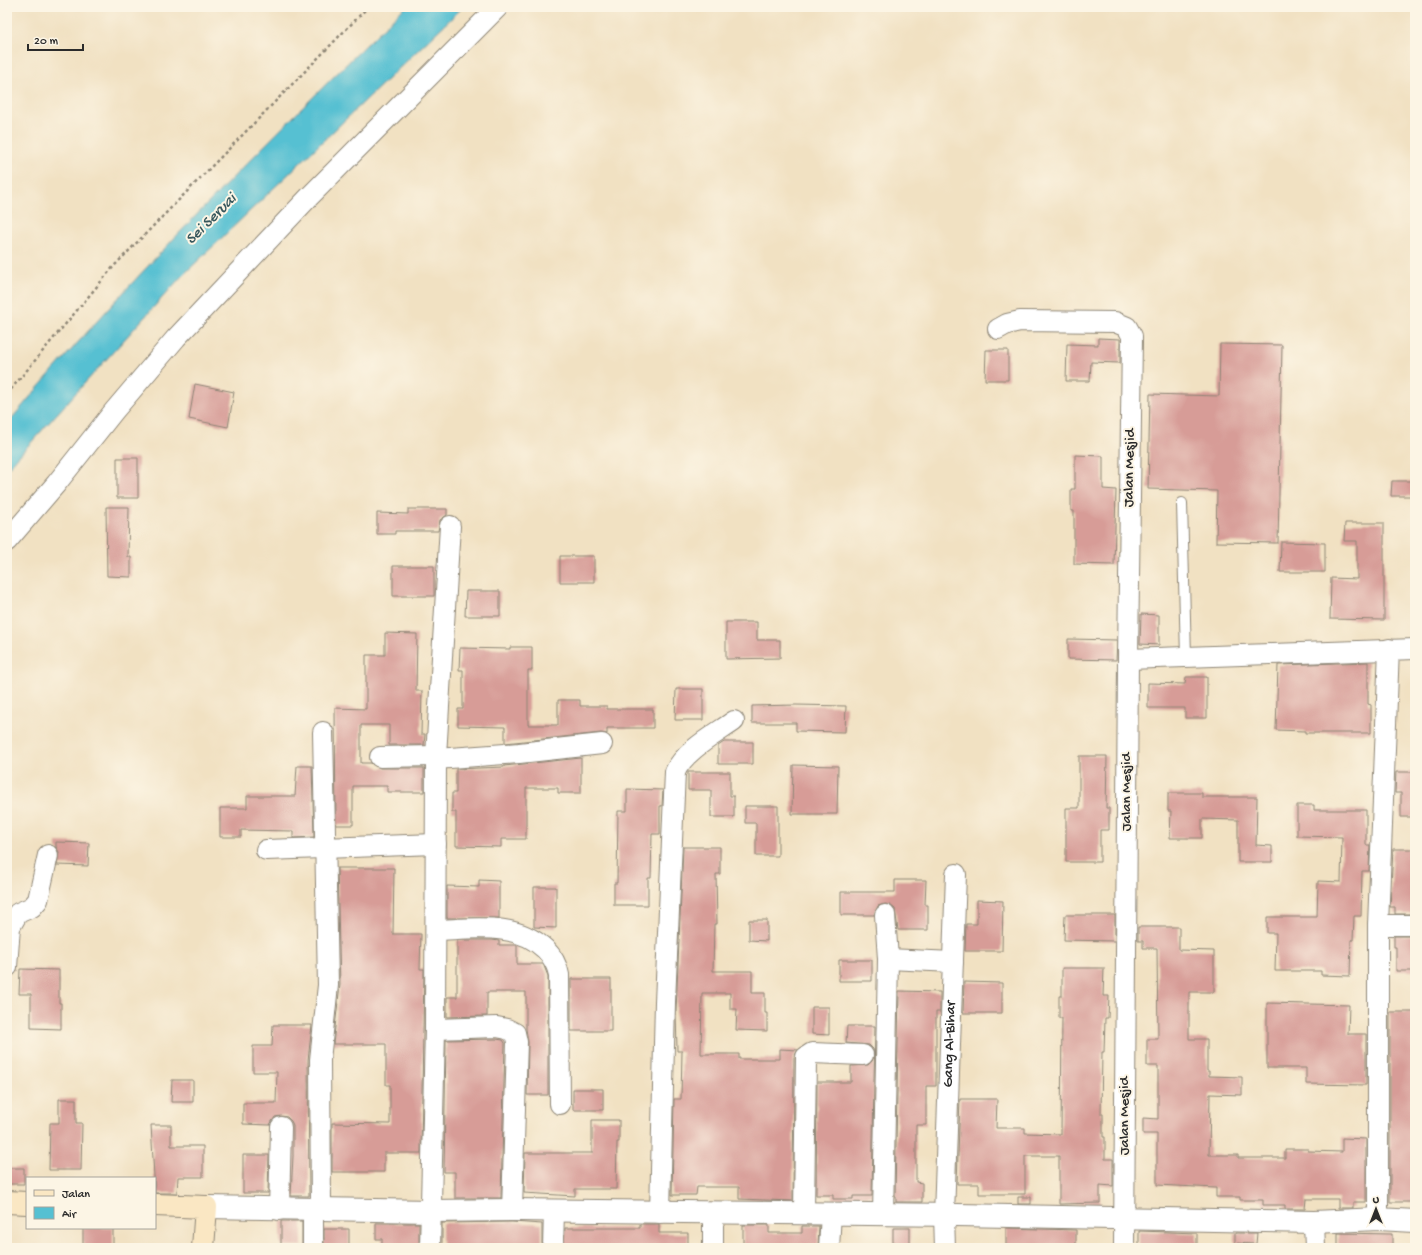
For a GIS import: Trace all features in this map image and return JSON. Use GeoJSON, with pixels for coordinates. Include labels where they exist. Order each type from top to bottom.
{"type":"FeatureCollection","features":[{"type":"Feature","properties":{"kind":"main road"},"geometry":{"type":"LineString","coordinates":[[7,1202],[26,1203]]}},
{"type":"Feature","properties":{"kind":"main road"},"geometry":{"type":"LineString","coordinates":[[156,1205],[206,1207],[203,1248]]}},
{"type":"Feature","properties":{"kind":"street"},"geometry":{"type":"LineString","coordinates":[[7,541],[176,338],[310,196],[498,7]]}},
{"type":"Feature","properties":{"kind":"street","name":"Jalan Mesjid"},"geometry":{"type":"LineString","coordinates":[[998,329],[1007,324],[1020,321],[1115,322],[1127,327],[1132,336],[1124,1248]]}},
{"type":"Feature","properties":{"kind":"street"},"geometry":{"type":"LineString","coordinates":[[430,1248],[436,930],[436,757],[450,526]]}},
{"type":"Feature","properties":{"kind":"street"},"geometry":{"type":"LineString","coordinates":[[1378,1219],[1378,925],[1389,649]]}},
{"type":"Feature","properties":{"kind":"street"},"geometry":{"type":"LineString","coordinates":[[1128,659],[1415,649]]}},
{"type":"Feature","properties":{"kind":"street"},"geometry":{"type":"LineString","coordinates":[[660,1213],[665,1002],[675,772],[679,762],[686,755],[734,721]]}},
{"type":"Feature","properties":{"kind":"street"},"geometry":{"type":"LineString","coordinates":[[313,1248],[317,1209],[320,1060],[328,985],[327,849],[323,732]]}},
{"type":"Feature","properties":{"kind":"street"},"geometry":{"type":"LineString","coordinates":[[380,757],[436,757],[519,753],[602,744]]}},
{"type":"Feature","properties":{"kind":"street"},"geometry":{"type":"LineString","coordinates":[[266,850],[436,844]]}},
{"type":"Feature","properties":{"kind":"street"},"geometry":{"type":"LineString","coordinates":[[7,967],[10,927],[14,917],[18,913],[32,907],[38,900],[48,855]]}},
{"type":"Feature","properties":{"kind":"street","name":"Gang Al-Bihar"},"geometry":{"type":"LineString","coordinates":[[945,1248],[944,1214],[956,874]]}},
{"type":"Feature","properties":{"kind":"street"},"geometry":{"type":"LineString","coordinates":[[883,1214],[888,959],[885,915]]}},
{"type":"Feature","properties":{"kind":"street"},"geometry":{"type":"LineString","coordinates":[[1378,925],[1415,925]]}},
{"type":"Feature","properties":{"kind":"street"},"geometry":{"type":"LineString","coordinates":[[436,930],[495,928],[515,932],[540,944],[556,962],[559,976],[560,1104]]}},
{"type":"Feature","properties":{"kind":"street"},"geometry":{"type":"LineString","coordinates":[[888,959],[953,962]]}},
{"type":"Feature","properties":{"kind":"street"},"geometry":{"type":"LineString","coordinates":[[434,1029],[497,1027],[507,1029],[515,1033],[517,1042],[512,1210]]}},
{"type":"Feature","properties":{"kind":"street"},"geometry":{"type":"LineString","coordinates":[[804,1213],[806,1058],[812,1053],[863,1055]]}},
{"type":"Feature","properties":{"kind":"street"},"geometry":{"type":"LineString","coordinates":[[279,1210],[281,1127]]}},
{"type":"Feature","properties":{"kind":"street"},"geometry":{"type":"LineString","coordinates":[[206,1207],[279,1210],[512,1210],[660,1213],[944,1214],[1314,1222],[1378,1219],[1415,1221]]}},
{"type":"Feature","properties":{"kind":"street"},"geometry":{"type":"LineString","coordinates":[[553,1248],[554,1211]]}},
{"type":"Feature","properties":{"kind":"street"},"geometry":{"type":"LineString","coordinates":[[712,1212],[713,1248]]}},
{"type":"Feature","properties":{"kind":"street"},"geometry":{"type":"LineString","coordinates":[[829,1248],[831,1213]]}},
{"type":"Feature","properties":{"kind":"street"},"geometry":{"type":"LineString","coordinates":[[1314,1222],[1315,1248]]}},
{"type":"Feature","properties":{"kind":"lane"},"geometry":{"type":"LineString","coordinates":[[1182,503],[1186,657]]}},
{"type":"Feature","properties":{"kind":"path"},"geometry":{"type":"LineString","coordinates":[[7,394],[114,266],[368,7]]}},
{"type":"Feature","properties":{"kind":"water","name":"Sei Seruai"},"geometry":{"type":"Polygon","coordinates":[[[405,7],[463,7],[181,277],[7,469],[7,424],[54,369],[151,263],[251,159],[405,7]]]}},
{"type":"Feature","properties":{"kind":"building"},"geometry":{"type":"Polygon","coordinates":[[[1098,338],[1120,339],[1120,363],[1091,362],[1090,381],[1066,381],[1067,344],[1098,345],[1098,338]]]}},
{"type":"Feature","properties":{"kind":"building"},"geometry":{"type":"Polygon","coordinates":[[[1220,344],[1282,345],[1278,543],[1216,542],[1217,491],[1148,489],[1150,394],[1219,396],[1220,344]]]}},
{"type":"Feature","properties":{"kind":"building"},"geometry":{"type":"Polygon","coordinates":[[[986,350],[1008,350],[1008,380],[985,380],[986,350]]]}},
{"type":"Feature","properties":{"kind":"building"},"geometry":{"type":"Polygon","coordinates":[[[195,384],[234,392],[228,427],[189,419],[195,384]]]}},
{"type":"Feature","properties":{"kind":"building"},"geometry":{"type":"Polygon","coordinates":[[[1075,455],[1103,456],[1103,489],[1116,490],[1114,565],[1074,564],[1074,511],[1071,511],[1071,489],[1075,489],[1075,455]]]}},
{"type":"Feature","properties":{"kind":"building"},"geometry":{"type":"Polygon","coordinates":[[[117,458],[138,458],[138,498],[117,498],[117,458]]]}},
{"type":"Feature","properties":{"kind":"building"},"geometry":{"type":"Polygon","coordinates":[[[1392,481],[1415,481],[1415,496],[1391,496],[1392,481]]]}},
{"type":"Feature","properties":{"kind":"building"},"geometry":{"type":"Polygon","coordinates":[[[106,507],[129,507],[128,557],[131,557],[131,577],[107,576],[106,507]]]}},
{"type":"Feature","properties":{"kind":"building"},"geometry":{"type":"Polygon","coordinates":[[[408,509],[447,509],[447,515],[440,520],[438,531],[395,531],[395,534],[377,534],[377,513],[408,514],[408,509]]]}},
{"type":"Feature","properties":{"kind":"building"},"geometry":{"type":"Polygon","coordinates":[[[1345,523],[1384,523],[1384,620],[1330,619],[1331,578],[1357,579],[1357,541],[1344,541],[1345,523]]]}},
{"type":"Feature","properties":{"kind":"building"},"geometry":{"type":"Polygon","coordinates":[[[1281,542],[1325,543],[1325,572],[1280,572],[1281,542]]]}},
{"type":"Feature","properties":{"kind":"building"},"geometry":{"type":"Polygon","coordinates":[[[560,556],[594,556],[594,582],[560,582],[560,556]]]}},
{"type":"Feature","properties":{"kind":"building"},"geometry":{"type":"Polygon","coordinates":[[[393,566],[434,566],[434,596],[393,596],[393,566]]]}},
{"type":"Feature","properties":{"kind":"building"},"geometry":{"type":"Polygon","coordinates":[[[466,591],[500,591],[500,616],[465,616],[466,591]]]}},
{"type":"Feature","properties":{"kind":"building"},"geometry":{"type":"Polygon","coordinates":[[[1141,614],[1159,615],[1159,645],[1140,644],[1141,614]]]}},
{"type":"Feature","properties":{"kind":"building"},"geometry":{"type":"Polygon","coordinates":[[[726,622],[757,622],[757,640],[780,640],[780,658],[726,659],[726,622]]]}},
{"type":"Feature","properties":{"kind":"building"},"geometry":{"type":"Polygon","coordinates":[[[385,633],[417,634],[416,691],[422,691],[421,734],[425,734],[424,745],[389,745],[389,725],[361,725],[361,763],[371,763],[380,768],[424,768],[424,792],[387,792],[387,786],[353,786],[353,825],[336,825],[335,708],[366,709],[366,655],[385,655],[385,633]]]}},
{"type":"Feature","properties":{"kind":"building"},"geometry":{"type":"Polygon","coordinates":[[[1068,639],[1117,640],[1116,660],[1068,659],[1068,639]]]}},
{"type":"Feature","properties":{"kind":"building"},"geometry":{"type":"Polygon","coordinates":[[[510,647],[532,647],[532,670],[528,670],[528,725],[558,725],[558,700],[580,700],[580,706],[607,706],[607,709],[653,709],[653,728],[607,728],[607,734],[601,733],[505,743],[505,727],[458,726],[458,709],[463,709],[463,670],[459,670],[460,648],[510,649],[510,647]]]}},
{"type":"Feature","properties":{"kind":"building"},"geometry":{"type":"Polygon","coordinates":[[[1368,662],[1368,704],[1371,705],[1371,733],[1305,733],[1305,731],[1276,730],[1278,665],[1368,662]]]}},
{"type":"Feature","properties":{"kind":"building"},"geometry":{"type":"Polygon","coordinates":[[[1186,677],[1207,677],[1207,718],[1185,718],[1185,708],[1148,708],[1148,683],[1185,684],[1186,677]]]}},
{"type":"Feature","properties":{"kind":"building"},"geometry":{"type":"Polygon","coordinates":[[[676,689],[703,689],[703,720],[675,720],[676,689]]]}},
{"type":"Feature","properties":{"kind":"building"},"geometry":{"type":"Polygon","coordinates":[[[752,706],[846,706],[845,732],[796,731],[796,723],[752,723],[752,706]]]}},
{"type":"Feature","properties":{"kind":"building"},"geometry":{"type":"Polygon","coordinates":[[[724,742],[753,742],[753,764],[718,764],[718,746],[724,742]]]}},
{"type":"Feature","properties":{"kind":"building"},"geometry":{"type":"Polygon","coordinates":[[[1079,756],[1107,756],[1106,808],[1109,808],[1109,830],[1100,830],[1100,862],[1066,862],[1066,808],[1079,808],[1079,756]]]}},
{"type":"Feature","properties":{"kind":"building"},"geometry":{"type":"Polygon","coordinates":[[[581,758],[581,793],[558,793],[558,788],[526,788],[526,839],[501,839],[501,847],[456,846],[456,812],[452,812],[452,793],[456,793],[456,769],[504,767],[581,758]]]}},
{"type":"Feature","properties":{"kind":"building"},"geometry":{"type":"Polygon","coordinates":[[[793,765],[838,766],[837,814],[792,814],[793,765]]]}},
{"type":"Feature","properties":{"kind":"building"},"geometry":{"type":"Polygon","coordinates":[[[297,766],[312,766],[314,837],[293,838],[293,831],[241,830],[241,837],[220,837],[220,808],[247,808],[247,796],[295,796],[297,766]]]}},
{"type":"Feature","properties":{"kind":"building"},"geometry":{"type":"Polygon","coordinates":[[[688,772],[730,772],[730,796],[734,796],[734,817],[711,817],[711,790],[688,790],[688,772]]]}},
{"type":"Feature","properties":{"kind":"building"},"geometry":{"type":"Polygon","coordinates":[[[1396,772],[1415,772],[1415,817],[1401,817],[1401,793],[1395,793],[1396,772]]]}},
{"type":"Feature","properties":{"kind":"building"},"geometry":{"type":"Polygon","coordinates":[[[627,789],[663,790],[662,806],[660,806],[660,834],[652,834],[651,878],[648,878],[648,905],[614,905],[614,883],[617,883],[618,811],[627,811],[627,789]]]}},
{"type":"Feature","properties":{"kind":"building"},"geometry":{"type":"Polygon","coordinates":[[[1168,793],[1202,793],[1202,797],[1257,797],[1256,845],[1272,846],[1272,862],[1238,862],[1238,820],[1202,819],[1202,838],[1170,838],[1171,811],[1168,811],[1168,793]]]}},
{"type":"Feature","properties":{"kind":"building"},"geometry":{"type":"Polygon","coordinates":[[[1297,805],[1314,805],[1314,810],[1366,810],[1366,845],[1370,845],[1369,871],[1362,871],[1361,916],[1354,916],[1353,940],[1351,940],[1350,976],[1321,975],[1321,971],[1275,971],[1276,933],[1267,933],[1267,917],[1317,917],[1318,881],[1341,882],[1342,837],[1297,836],[1297,805]]]}},
{"type":"Feature","properties":{"kind":"building"},"geometry":{"type":"Polygon","coordinates":[[[745,806],[778,806],[778,856],[756,856],[756,823],[745,823],[745,806]]]}},
{"type":"Feature","properties":{"kind":"building"},"geometry":{"type":"Polygon","coordinates":[[[56,842],[89,843],[88,866],[57,865],[59,852],[56,847],[56,842]]]}},
{"type":"Feature","properties":{"kind":"building"},"geometry":{"type":"Polygon","coordinates":[[[683,847],[720,847],[720,874],[716,874],[717,924],[714,924],[713,971],[752,971],[752,993],[765,993],[765,1013],[767,1013],[767,1031],[736,1030],[737,1009],[730,1009],[730,993],[702,993],[701,1054],[739,1054],[739,1059],[780,1059],[780,1049],[798,1050],[794,1057],[793,1201],[739,1199],[739,1187],[697,1187],[696,1195],[672,1195],[674,1099],[681,1099],[682,1051],[677,1051],[676,1011],[683,847]]]}},
{"type":"Feature","properties":{"kind":"building"},"geometry":{"type":"Polygon","coordinates":[[[1393,849],[1415,849],[1415,914],[1395,914],[1395,907],[1390,907],[1393,849]]]}},
{"type":"Feature","properties":{"kind":"building"},"geometry":{"type":"Polygon","coordinates":[[[337,868],[394,868],[393,934],[421,934],[420,969],[424,969],[421,1153],[384,1153],[384,1172],[332,1172],[332,1123],[390,1124],[390,1085],[386,1085],[386,1044],[333,1044],[340,985],[337,868]]]}},
{"type":"Feature","properties":{"kind":"building"},"geometry":{"type":"Polygon","coordinates":[[[479,880],[499,881],[499,918],[447,918],[447,886],[479,887],[479,880]]]}},
{"type":"Feature","properties":{"kind":"building"},"geometry":{"type":"Polygon","coordinates":[[[895,880],[926,880],[925,905],[928,905],[928,930],[898,930],[895,909],[890,905],[885,904],[878,906],[874,915],[841,915],[841,892],[895,892],[895,880]]]}},
{"type":"Feature","properties":{"kind":"building"},"geometry":{"type":"Polygon","coordinates":[[[534,887],[556,887],[556,928],[534,927],[534,887]]]}},
{"type":"Feature","properties":{"kind":"building"},"geometry":{"type":"Polygon","coordinates":[[[977,900],[1003,901],[1002,951],[965,951],[966,924],[977,924],[977,900]]]}},
{"type":"Feature","properties":{"kind":"building"},"geometry":{"type":"Polygon","coordinates":[[[1065,915],[1115,915],[1115,941],[1064,940],[1065,915]]]}},
{"type":"Feature","properties":{"kind":"building"},"geometry":{"type":"Polygon","coordinates":[[[749,920],[767,920],[767,941],[749,940],[749,920]]]}},
{"type":"Feature","properties":{"kind":"building"},"geometry":{"type":"Polygon","coordinates":[[[1138,927],[1179,927],[1179,950],[1214,951],[1214,992],[1189,992],[1189,1039],[1207,1039],[1207,1071],[1209,1071],[1209,1076],[1242,1077],[1242,1095],[1210,1094],[1209,1155],[1238,1155],[1238,1158],[1285,1158],[1285,1149],[1308,1149],[1308,1151],[1342,1152],[1342,1138],[1366,1139],[1366,1202],[1353,1202],[1353,1208],[1338,1208],[1338,1199],[1306,1199],[1305,1209],[1285,1209],[1285,1205],[1263,1205],[1263,1200],[1240,1200],[1240,1197],[1216,1197],[1216,1188],[1157,1185],[1157,1134],[1143,1134],[1143,1118],[1158,1119],[1158,1066],[1147,1066],[1147,1039],[1158,1039],[1157,948],[1143,948],[1143,941],[1138,941],[1138,927]]]}},
{"type":"Feature","properties":{"kind":"building"},"geometry":{"type":"Polygon","coordinates":[[[1394,936],[1415,936],[1415,971],[1396,971],[1396,947],[1394,947],[1394,936]]]}},
{"type":"Feature","properties":{"kind":"building"},"geometry":{"type":"Polygon","coordinates":[[[457,940],[492,940],[499,941],[499,945],[517,945],[517,964],[543,964],[548,976],[548,1095],[527,1095],[528,1042],[526,1029],[526,992],[487,992],[487,1016],[447,1017],[447,997],[457,997],[457,940]]]}},
{"type":"Feature","properties":{"kind":"building"},"geometry":{"type":"Polygon","coordinates":[[[839,960],[872,960],[872,981],[839,981],[839,960]]]}},
{"type":"Feature","properties":{"kind":"building"},"geometry":{"type":"Polygon","coordinates":[[[1062,968],[1104,968],[1103,996],[1109,996],[1108,1018],[1105,1018],[1104,1052],[1102,1052],[1101,1114],[1103,1114],[1105,1159],[1113,1159],[1113,1186],[1100,1185],[1100,1203],[1059,1204],[1059,1156],[1025,1156],[1025,1194],[979,1194],[979,1184],[957,1184],[960,1099],[997,1099],[996,1128],[1025,1128],[1025,1133],[1061,1134],[1062,1018],[1059,1018],[1059,996],[1062,996],[1062,968]]]}},
{"type":"Feature","properties":{"kind":"building"},"geometry":{"type":"Polygon","coordinates":[[[20,969],[59,970],[61,1029],[31,1028],[31,994],[19,994],[20,969]]]}},
{"type":"Feature","properties":{"kind":"building"},"geometry":{"type":"Polygon","coordinates":[[[571,979],[611,979],[611,1031],[571,1031],[571,979]]]}},
{"type":"Feature","properties":{"kind":"building"},"geometry":{"type":"Polygon","coordinates":[[[964,982],[1002,983],[1002,1013],[963,1013],[964,982]]]}},
{"type":"Feature","properties":{"kind":"building"},"geometry":{"type":"Polygon","coordinates":[[[899,991],[940,992],[940,1012],[936,1012],[936,1086],[926,1086],[926,1125],[916,1125],[916,1182],[922,1183],[922,1202],[896,1202],[895,1196],[899,991]]]}},
{"type":"Feature","properties":{"kind":"building"},"geometry":{"type":"Polygon","coordinates":[[[1267,1003],[1349,1005],[1348,1034],[1366,1034],[1366,1085],[1306,1084],[1306,1068],[1267,1068],[1267,1003]]]}},
{"type":"Feature","properties":{"kind":"building"},"geometry":{"type":"Polygon","coordinates":[[[812,1007],[829,1007],[829,1035],[812,1034],[812,1007]]]}},
{"type":"Feature","properties":{"kind":"building"},"geometry":{"type":"Polygon","coordinates":[[[1390,1012],[1415,1012],[1415,1202],[1390,1202],[1390,1012]]]}},
{"type":"Feature","properties":{"kind":"building"},"geometry":{"type":"Polygon","coordinates":[[[273,1025],[312,1025],[308,1060],[309,1196],[291,1196],[293,1125],[291,1121],[287,1117],[281,1116],[275,1117],[270,1125],[243,1124],[243,1103],[276,1103],[277,1072],[253,1072],[253,1046],[272,1046],[273,1025]]]}},
{"type":"Feature","properties":{"kind":"building"},"geometry":{"type":"Polygon","coordinates":[[[847,1026],[875,1026],[872,1196],[853,1196],[853,1199],[833,1199],[833,1195],[816,1195],[817,1082],[851,1082],[851,1066],[868,1065],[874,1056],[873,1049],[869,1045],[846,1043],[847,1026]]]}},
{"type":"Feature","properties":{"kind":"building"},"geometry":{"type":"Polygon","coordinates":[[[446,1040],[503,1040],[505,1043],[501,1198],[455,1198],[455,1172],[444,1172],[446,1040]]]}},
{"type":"Feature","properties":{"kind":"building"},"geometry":{"type":"Polygon","coordinates":[[[172,1080],[193,1080],[193,1102],[171,1102],[172,1080]]]}},
{"type":"Feature","properties":{"kind":"building"},"geometry":{"type":"Polygon","coordinates":[[[573,1089],[603,1089],[603,1110],[573,1110],[573,1089]]]}},
{"type":"Feature","properties":{"kind":"building"},"geometry":{"type":"Polygon","coordinates":[[[59,1099],[76,1099],[76,1123],[82,1123],[81,1170],[49,1170],[50,1123],[59,1123],[59,1099]]]}},
{"type":"Feature","properties":{"kind":"building"},"geometry":{"type":"Polygon","coordinates":[[[592,1120],[619,1120],[616,1189],[575,1189],[575,1196],[524,1193],[525,1153],[592,1153],[592,1120]]]}},
{"type":"Feature","properties":{"kind":"building"},"geometry":{"type":"Polygon","coordinates":[[[151,1125],[171,1125],[171,1146],[203,1146],[203,1177],[178,1177],[177,1193],[156,1193],[156,1177],[154,1177],[151,1125]]]}},
{"type":"Feature","properties":{"kind":"building"},"geometry":{"type":"Polygon","coordinates":[[[243,1155],[269,1155],[268,1193],[243,1193],[243,1155]]]}},
{"type":"Feature","properties":{"kind":"building"},"geometry":{"type":"Polygon","coordinates":[[[7,1168],[24,1168],[24,1184],[7,1184],[7,1168]]]}},
{"type":"Feature","properties":{"kind":"building"},"geometry":{"type":"Polygon","coordinates":[[[1018,1197],[1031,1197],[1031,1204],[1018,1204],[1018,1197]]]}},
{"type":"Feature","properties":{"kind":"building"},"geometry":{"type":"Polygon","coordinates":[[[281,1221],[302,1221],[302,1246],[281,1246],[281,1221]]]}},
{"type":"Feature","properties":{"kind":"building"},"geometry":{"type":"Polygon","coordinates":[[[512,1222],[542,1224],[542,1248],[442,1248],[442,1223],[512,1222]]]}},
{"type":"Feature","properties":{"kind":"building"},"geometry":{"type":"Polygon","coordinates":[[[376,1223],[419,1223],[419,1248],[382,1248],[382,1239],[376,1239],[376,1223]]]}},
{"type":"Feature","properties":{"kind":"building"},"geometry":{"type":"Polygon","coordinates":[[[640,1224],[659,1224],[659,1233],[688,1233],[688,1248],[564,1248],[565,1228],[640,1228],[640,1224]]]}},
{"type":"Feature","properties":{"kind":"building"},"geometry":{"type":"Polygon","coordinates":[[[743,1225],[769,1225],[769,1233],[802,1233],[802,1226],[819,1226],[818,1248],[743,1248],[743,1225]]]}},
{"type":"Feature","properties":{"kind":"building"},"geometry":{"type":"Polygon","coordinates":[[[893,1228],[910,1228],[910,1248],[893,1248],[893,1228]]]}},
{"type":"Feature","properties":{"kind":"building"},"geometry":{"type":"Polygon","coordinates":[[[1006,1228],[1076,1230],[1076,1248],[1006,1248],[1006,1228]]]}},
{"type":"Feature","properties":{"kind":"building"},"geometry":{"type":"Polygon","coordinates":[[[83,1229],[113,1229],[113,1248],[83,1248],[83,1229]]]}},
{"type":"Feature","properties":{"kind":"building"},"geometry":{"type":"Polygon","coordinates":[[[324,1229],[349,1229],[349,1248],[327,1248],[327,1246],[324,1246],[324,1229]]]}},
{"type":"Feature","properties":{"kind":"building"},"geometry":{"type":"Polygon","coordinates":[[[1139,1231],[1197,1233],[1197,1248],[1139,1248],[1139,1231]]]}},
{"type":"Feature","properties":{"kind":"building"},"geometry":{"type":"Polygon","coordinates":[[[1235,1233],[1257,1233],[1256,1244],[1235,1243],[1235,1233]]]}},
{"type":"Feature","properties":{"kind":"building"},"geometry":{"type":"Polygon","coordinates":[[[1338,1233],[1392,1234],[1392,1248],[1338,1248],[1338,1233]]]}}]}
